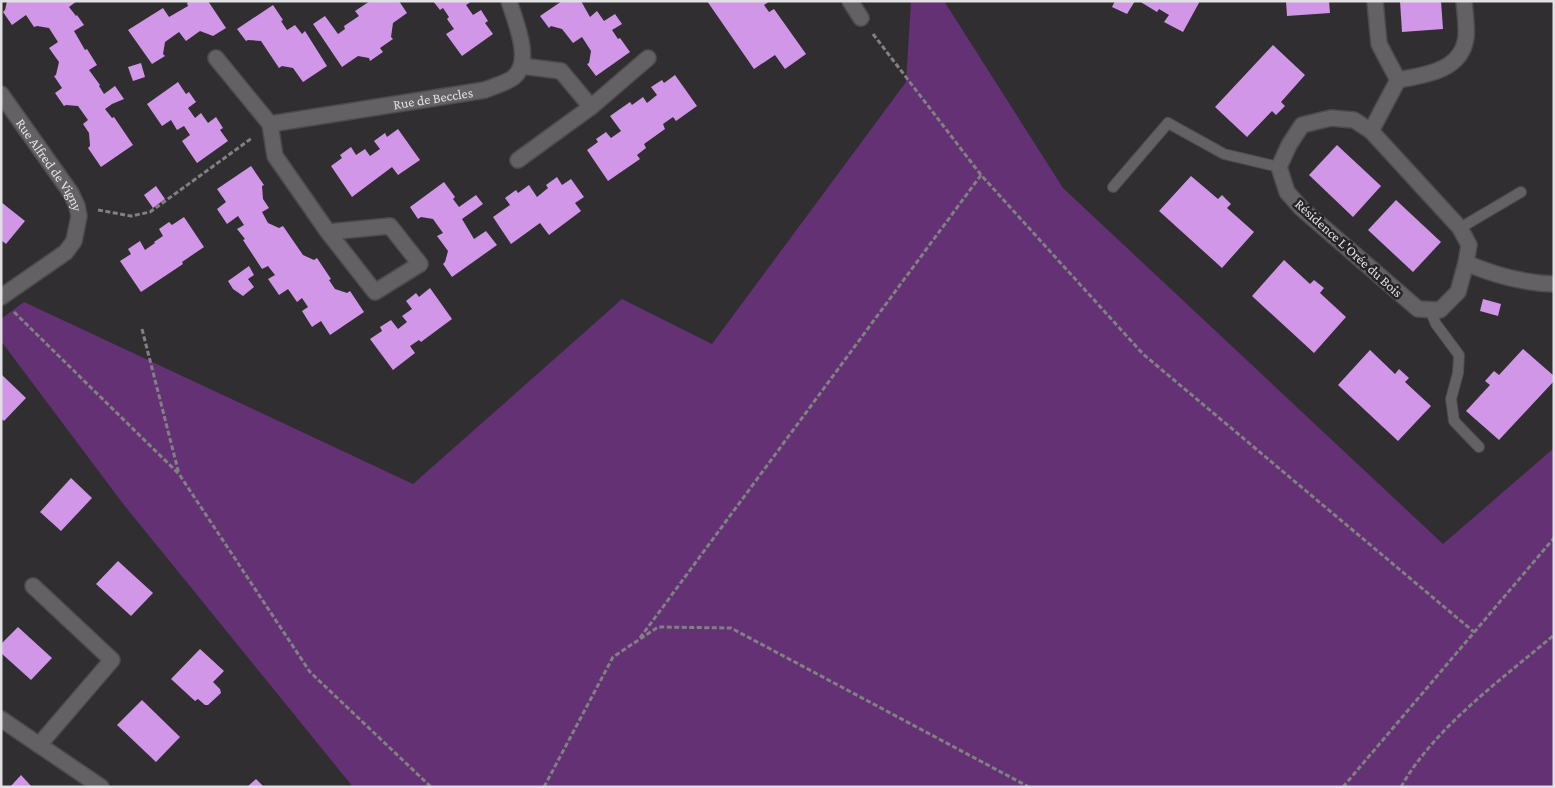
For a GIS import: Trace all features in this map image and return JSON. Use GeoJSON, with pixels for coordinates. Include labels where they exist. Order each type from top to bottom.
{"type":"FeatureCollection","features":[{"type":"Feature","properties":{"kind":"street"},"geometry":{"type":"LineString","coordinates":[[509,1],[523,51],[522,66],[561,71],[591,107]]}},
{"type":"Feature","properties":{"kind":"street"},"geometry":{"type":"LineString","coordinates":[[850,1],[862,18]]}},
{"type":"Feature","properties":{"kind":"street"},"geometry":{"type":"LineString","coordinates":[[1375,1],[1380,44],[1389,66],[1398,80]]}},
{"type":"Feature","properties":{"kind":"street"},"geometry":{"type":"LineString","coordinates":[[1398,80],[1432,74],[1456,60],[1466,38],[1464,1]]}},
{"type":"Feature","properties":{"kind":"street"},"geometry":{"type":"LineString","coordinates":[[216,58],[270,124],[275,156],[328,232],[375,292],[420,264],[390,226],[328,232]]}},
{"type":"Feature","properties":{"kind":"street"},"geometry":{"type":"LineString","coordinates":[[518,160],[591,107],[648,58]]}},
{"type":"Feature","properties":{"kind":"street","name":"Rue de Beccles"},"geometry":{"type":"LineString","coordinates":[[270,124],[485,90],[514,77],[522,66]]}},
{"type":"Feature","properties":{"kind":"street"},"geometry":{"type":"LineString","coordinates":[[1371,131],[1398,80]]}},
{"type":"Feature","properties":{"kind":"street","name":"Rue Alfred de Vigny"},"geometry":{"type":"LineString","coordinates":[[1,94],[72,193],[78,206],[78,226],[74,241],[66,252],[1,296]]}},
{"type":"Feature","properties":{"kind":"street"},"geometry":{"type":"LineString","coordinates":[[1279,167],[1289,145],[1302,125],[1331,118],[1354,120],[1371,131],[1460,228],[1469,245],[1458,292],[1440,310],[1430,310]]}},
{"type":"Feature","properties":{"kind":"street","name":"Résidence L'Orée du Bois"},"geometry":{"type":"LineString","coordinates":[[1279,167],[1286,192],[1301,208],[1418,309],[1430,310]]}},
{"type":"Feature","properties":{"kind":"street"},"geometry":{"type":"LineString","coordinates":[[1466,263],[1489,273],[1537,283],[1554,284]]}},
{"type":"Feature","properties":{"kind":"street"},"geometry":{"type":"LineString","coordinates":[[33,586],[112,660],[39,745]]}},
{"type":"Feature","properties":{"kind":"street"},"geometry":{"type":"LineString","coordinates":[[1,720],[101,787]]}},
{"type":"Feature","properties":{"kind":"lane"},"geometry":{"type":"LineString","coordinates":[[1113,188],[1168,123],[1224,154],[1279,167]]}},
{"type":"Feature","properties":{"kind":"lane"},"geometry":{"type":"LineString","coordinates":[[1460,228],[1521,192]]}},
{"type":"Feature","properties":{"kind":"lane"},"geometry":{"type":"LineString","coordinates":[[1430,310],[1436,324],[1460,355],[1458,373],[1451,399],[1454,421],[1479,447]]}},
{"type":"Feature","properties":{"kind":"path"},"geometry":{"type":"LineString","coordinates":[[862,18],[981,176],[1143,354],[1474,632]]}},
{"type":"Feature","properties":{"kind":"path"},"geometry":{"type":"LineString","coordinates":[[78,206],[131,216],[150,212],[270,124]]}},
{"type":"Feature","properties":{"kind":"path"},"geometry":{"type":"LineString","coordinates":[[639,640],[981,176]]}},
{"type":"Feature","properties":{"kind":"path"},"geometry":{"type":"LineString","coordinates":[[12,310],[179,474],[310,672],[431,787]]}},
{"type":"Feature","properties":{"kind":"path"},"geometry":{"type":"LineString","coordinates":[[142,329],[179,474]]}},
{"type":"Feature","properties":{"kind":"path"},"geometry":{"type":"LineString","coordinates":[[1343,787],[1554,538]]}},
{"type":"Feature","properties":{"kind":"path"},"geometry":{"type":"LineString","coordinates":[[544,787],[613,657],[658,627],[731,628],[1029,787]]}},
{"type":"Feature","properties":{"kind":"path"},"geometry":{"type":"LineString","coordinates":[[1400,787],[1409,772],[1439,735],[1554,635]]}},
{"type":"Feature","properties":{"kind":"shaded area"},"geometry":{"type":"Polygon","coordinates":[[[911,1],[944,1],[1063,188],[1443,544],[1554,448],[1554,787],[353,787],[124,505],[1,341],[1,319],[24,302],[413,484],[622,299],[712,344],[906,82],[911,1]]]}},
{"type":"Feature","properties":{"kind":"building"},"geometry":{"type":"Polygon","coordinates":[[[7,1],[77,1],[69,7],[84,25],[74,31],[85,50],[87,49],[97,65],[89,70],[104,94],[115,86],[124,99],[105,109],[112,118],[114,117],[133,145],[101,167],[88,148],[90,146],[89,133],[83,124],[88,120],[78,106],[64,106],[55,93],[62,88],[54,76],[56,75],[59,62],[49,48],[58,42],[49,28],[34,27],[26,15],[12,25],[3,12],[7,1]]]}},
{"type":"Feature","properties":{"kind":"building"},"geometry":{"type":"Polygon","coordinates":[[[190,1],[208,1],[226,28],[213,36],[200,31],[186,41],[179,32],[165,42],[163,54],[165,56],[152,64],[128,30],[163,8],[169,17],[188,6],[187,3],[190,1]]]}},
{"type":"Feature","properties":{"kind":"building"},"geometry":{"type":"Polygon","coordinates":[[[370,1],[399,1],[407,13],[393,23],[391,37],[393,39],[380,48],[383,52],[370,61],[369,58],[358,56],[342,67],[313,24],[325,16],[338,34],[345,29],[344,26],[359,16],[355,11],[370,1]]]}},
{"type":"Feature","properties":{"kind":"building"},"geometry":{"type":"Polygon","coordinates":[[[433,1],[472,1],[466,5],[473,15],[481,10],[488,21],[485,23],[493,34],[462,56],[446,34],[454,29],[447,19],[449,17],[443,8],[440,10],[433,1]]]}},
{"type":"Feature","properties":{"kind":"building"},"geometry":{"type":"Polygon","coordinates":[[[562,1],[581,1],[590,17],[597,11],[604,21],[615,14],[622,24],[612,30],[630,52],[596,76],[587,64],[589,63],[591,51],[582,37],[573,43],[562,29],[551,26],[549,28],[540,16],[562,1]]]}},
{"type":"Feature","properties":{"kind":"building"},"geometry":{"type":"Polygon","coordinates":[[[707,1],[770,1],[764,5],[769,12],[774,9],[806,54],[785,69],[775,55],[754,69],[707,1]]]}},
{"type":"Feature","properties":{"kind":"building"},"geometry":{"type":"Polygon","coordinates":[[[1115,1],[1135,1],[1127,14],[1112,7],[1115,1]]]}},
{"type":"Feature","properties":{"kind":"building"},"geometry":{"type":"Polygon","coordinates":[[[1139,1],[1200,1],[1183,32],[1164,22],[1169,15],[1159,9],[1157,12],[1139,1]]]}},
{"type":"Feature","properties":{"kind":"building"},"geometry":{"type":"Polygon","coordinates":[[[1286,1],[1329,1],[1330,13],[1287,16],[1286,1]]]}},
{"type":"Feature","properties":{"kind":"building"},"geometry":{"type":"Polygon","coordinates":[[[1400,1],[1441,1],[1443,29],[1402,32],[1400,1]]]}},
{"type":"Feature","properties":{"kind":"building"},"geometry":{"type":"Polygon","coordinates":[[[273,5],[287,30],[295,25],[302,34],[305,31],[327,66],[303,82],[293,68],[282,66],[279,68],[261,41],[246,41],[237,29],[273,5]]]}},
{"type":"Feature","properties":{"kind":"building"},"geometry":{"type":"Polygon","coordinates":[[[1273,45],[1305,75],[1281,102],[1285,106],[1276,115],[1272,111],[1247,137],[1215,107],[1273,45]]]}},
{"type":"Feature","properties":{"kind":"building"},"geometry":{"type":"Polygon","coordinates":[[[141,63],[145,77],[133,81],[128,67],[141,63]]]}},
{"type":"Feature","properties":{"kind":"building"},"geometry":{"type":"Polygon","coordinates":[[[675,75],[697,106],[676,121],[673,117],[663,124],[665,129],[644,144],[646,148],[637,155],[640,159],[608,181],[587,150],[598,142],[596,139],[606,132],[611,138],[621,131],[610,116],[630,102],[632,105],[643,97],[647,103],[657,95],[651,87],[662,80],[664,83],[675,75]]]}},
{"type":"Feature","properties":{"kind":"building"},"geometry":{"type":"Polygon","coordinates":[[[178,82],[186,94],[189,92],[196,102],[188,108],[195,118],[201,113],[208,123],[216,117],[223,128],[220,130],[228,141],[197,163],[182,141],[190,135],[184,126],[177,130],[171,120],[162,126],[147,104],[178,82]]]}},
{"type":"Feature","properties":{"kind":"building"},"geometry":{"type":"Polygon","coordinates":[[[398,129],[420,160],[398,175],[392,167],[352,197],[331,166],[342,158],[340,155],[351,147],[356,155],[365,149],[370,156],[380,149],[374,141],[385,133],[387,137],[398,129]]]}},
{"type":"Feature","properties":{"kind":"building"},"geometry":{"type":"Polygon","coordinates":[[[1337,145],[1381,186],[1353,217],[1309,175],[1337,145]]]}},
{"type":"Feature","properties":{"kind":"building"},"geometry":{"type":"Polygon","coordinates":[[[251,166],[264,185],[262,186],[263,199],[269,208],[262,212],[268,223],[279,228],[283,226],[303,255],[314,260],[317,258],[331,279],[329,280],[335,289],[347,293],[350,291],[364,312],[330,335],[321,321],[312,327],[302,311],[308,307],[302,298],[297,302],[288,289],[279,295],[268,279],[275,275],[268,266],[262,269],[237,229],[244,225],[238,216],[227,224],[217,209],[226,202],[217,189],[251,166]]]}},
{"type":"Feature","properties":{"kind":"building"},"geometry":{"type":"Polygon","coordinates":[[[1191,176],[1218,199],[1222,195],[1231,204],[1227,208],[1254,232],[1222,268],[1159,211],[1191,176]]]}},
{"type":"Feature","properties":{"kind":"building"},"geometry":{"type":"Polygon","coordinates":[[[557,177],[562,185],[571,179],[584,197],[575,203],[581,211],[549,235],[540,223],[511,244],[493,217],[510,205],[505,198],[516,190],[518,193],[529,185],[537,197],[548,188],[546,185],[557,177]]]}},
{"type":"Feature","properties":{"kind":"building"},"geometry":{"type":"Polygon","coordinates":[[[444,182],[455,197],[453,199],[459,207],[476,195],[483,204],[462,219],[474,239],[486,231],[497,245],[452,277],[443,264],[448,251],[437,236],[443,233],[433,219],[421,217],[418,219],[410,207],[444,182]]]}},
{"type":"Feature","properties":{"kind":"building"},"geometry":{"type":"Polygon","coordinates":[[[156,186],[165,199],[153,208],[144,195],[156,186]]]}},
{"type":"Feature","properties":{"kind":"building"},"geometry":{"type":"Polygon","coordinates":[[[1396,200],[1441,242],[1413,272],[1368,230],[1396,200]]]}},
{"type":"Feature","properties":{"kind":"building"},"geometry":{"type":"Polygon","coordinates":[[[1,202],[25,221],[6,244],[1,240],[1,202]]]}},
{"type":"Feature","properties":{"kind":"building"},"geometry":{"type":"Polygon","coordinates":[[[184,217],[204,247],[182,262],[183,264],[141,292],[120,261],[131,254],[128,249],[140,241],[145,250],[163,236],[159,229],[169,222],[172,225],[184,217]]]}},
{"type":"Feature","properties":{"kind":"building"},"geometry":{"type":"Polygon","coordinates":[[[1284,260],[1310,284],[1314,280],[1324,288],[1320,293],[1346,317],[1314,353],[1252,296],[1284,260]]]}},
{"type":"Feature","properties":{"kind":"building"},"geometry":{"type":"Polygon","coordinates":[[[249,266],[254,275],[248,279],[254,287],[243,296],[233,289],[228,281],[249,266]]]}},
{"type":"Feature","properties":{"kind":"building"},"geometry":{"type":"Polygon","coordinates":[[[430,288],[452,319],[421,342],[419,340],[410,346],[415,353],[393,370],[370,339],[382,331],[380,327],[391,320],[398,329],[407,322],[402,316],[412,309],[406,301],[416,293],[419,297],[430,288]]]}},
{"type":"Feature","properties":{"kind":"building"},"geometry":{"type":"Polygon","coordinates":[[[1483,299],[1501,304],[1498,316],[1480,311],[1483,299]]]}},
{"type":"Feature","properties":{"kind":"building"},"geometry":{"type":"Polygon","coordinates":[[[1523,349],[1554,376],[1554,381],[1499,440],[1466,411],[1490,385],[1485,381],[1494,371],[1499,375],[1523,349]]]}},
{"type":"Feature","properties":{"kind":"building"},"geometry":{"type":"Polygon","coordinates":[[[1370,350],[1395,374],[1399,369],[1409,378],[1405,382],[1431,406],[1398,441],[1338,385],[1370,350]]]}},
{"type":"Feature","properties":{"kind":"building"},"geometry":{"type":"Polygon","coordinates":[[[1,374],[26,398],[4,421],[1,418],[1,374]]]}},
{"type":"Feature","properties":{"kind":"building"},"geometry":{"type":"Polygon","coordinates":[[[71,478],[92,498],[61,531],[40,512],[71,478]]]}},
{"type":"Feature","properties":{"kind":"building"},"geometry":{"type":"Polygon","coordinates":[[[118,561],[153,593],[131,616],[96,584],[118,561]]]}},
{"type":"Feature","properties":{"kind":"building"},"geometry":{"type":"Polygon","coordinates":[[[18,627],[52,658],[31,680],[1,653],[1,644],[18,627]]]}},
{"type":"Feature","properties":{"kind":"building"},"geometry":{"type":"Polygon","coordinates":[[[200,649],[224,671],[213,682],[220,689],[221,693],[208,705],[205,705],[198,699],[195,701],[171,679],[200,649]]]}},
{"type":"Feature","properties":{"kind":"building"},"geometry":{"type":"Polygon","coordinates":[[[142,700],[180,737],[156,762],[117,725],[142,700]]]}},
{"type":"Feature","properties":{"kind":"building"},"geometry":{"type":"Polygon","coordinates":[[[21,775],[32,787],[10,787],[21,775]]]}},
{"type":"Feature","properties":{"kind":"building"},"geometry":{"type":"Polygon","coordinates":[[[256,779],[264,787],[247,787],[256,779]]]}}]}
